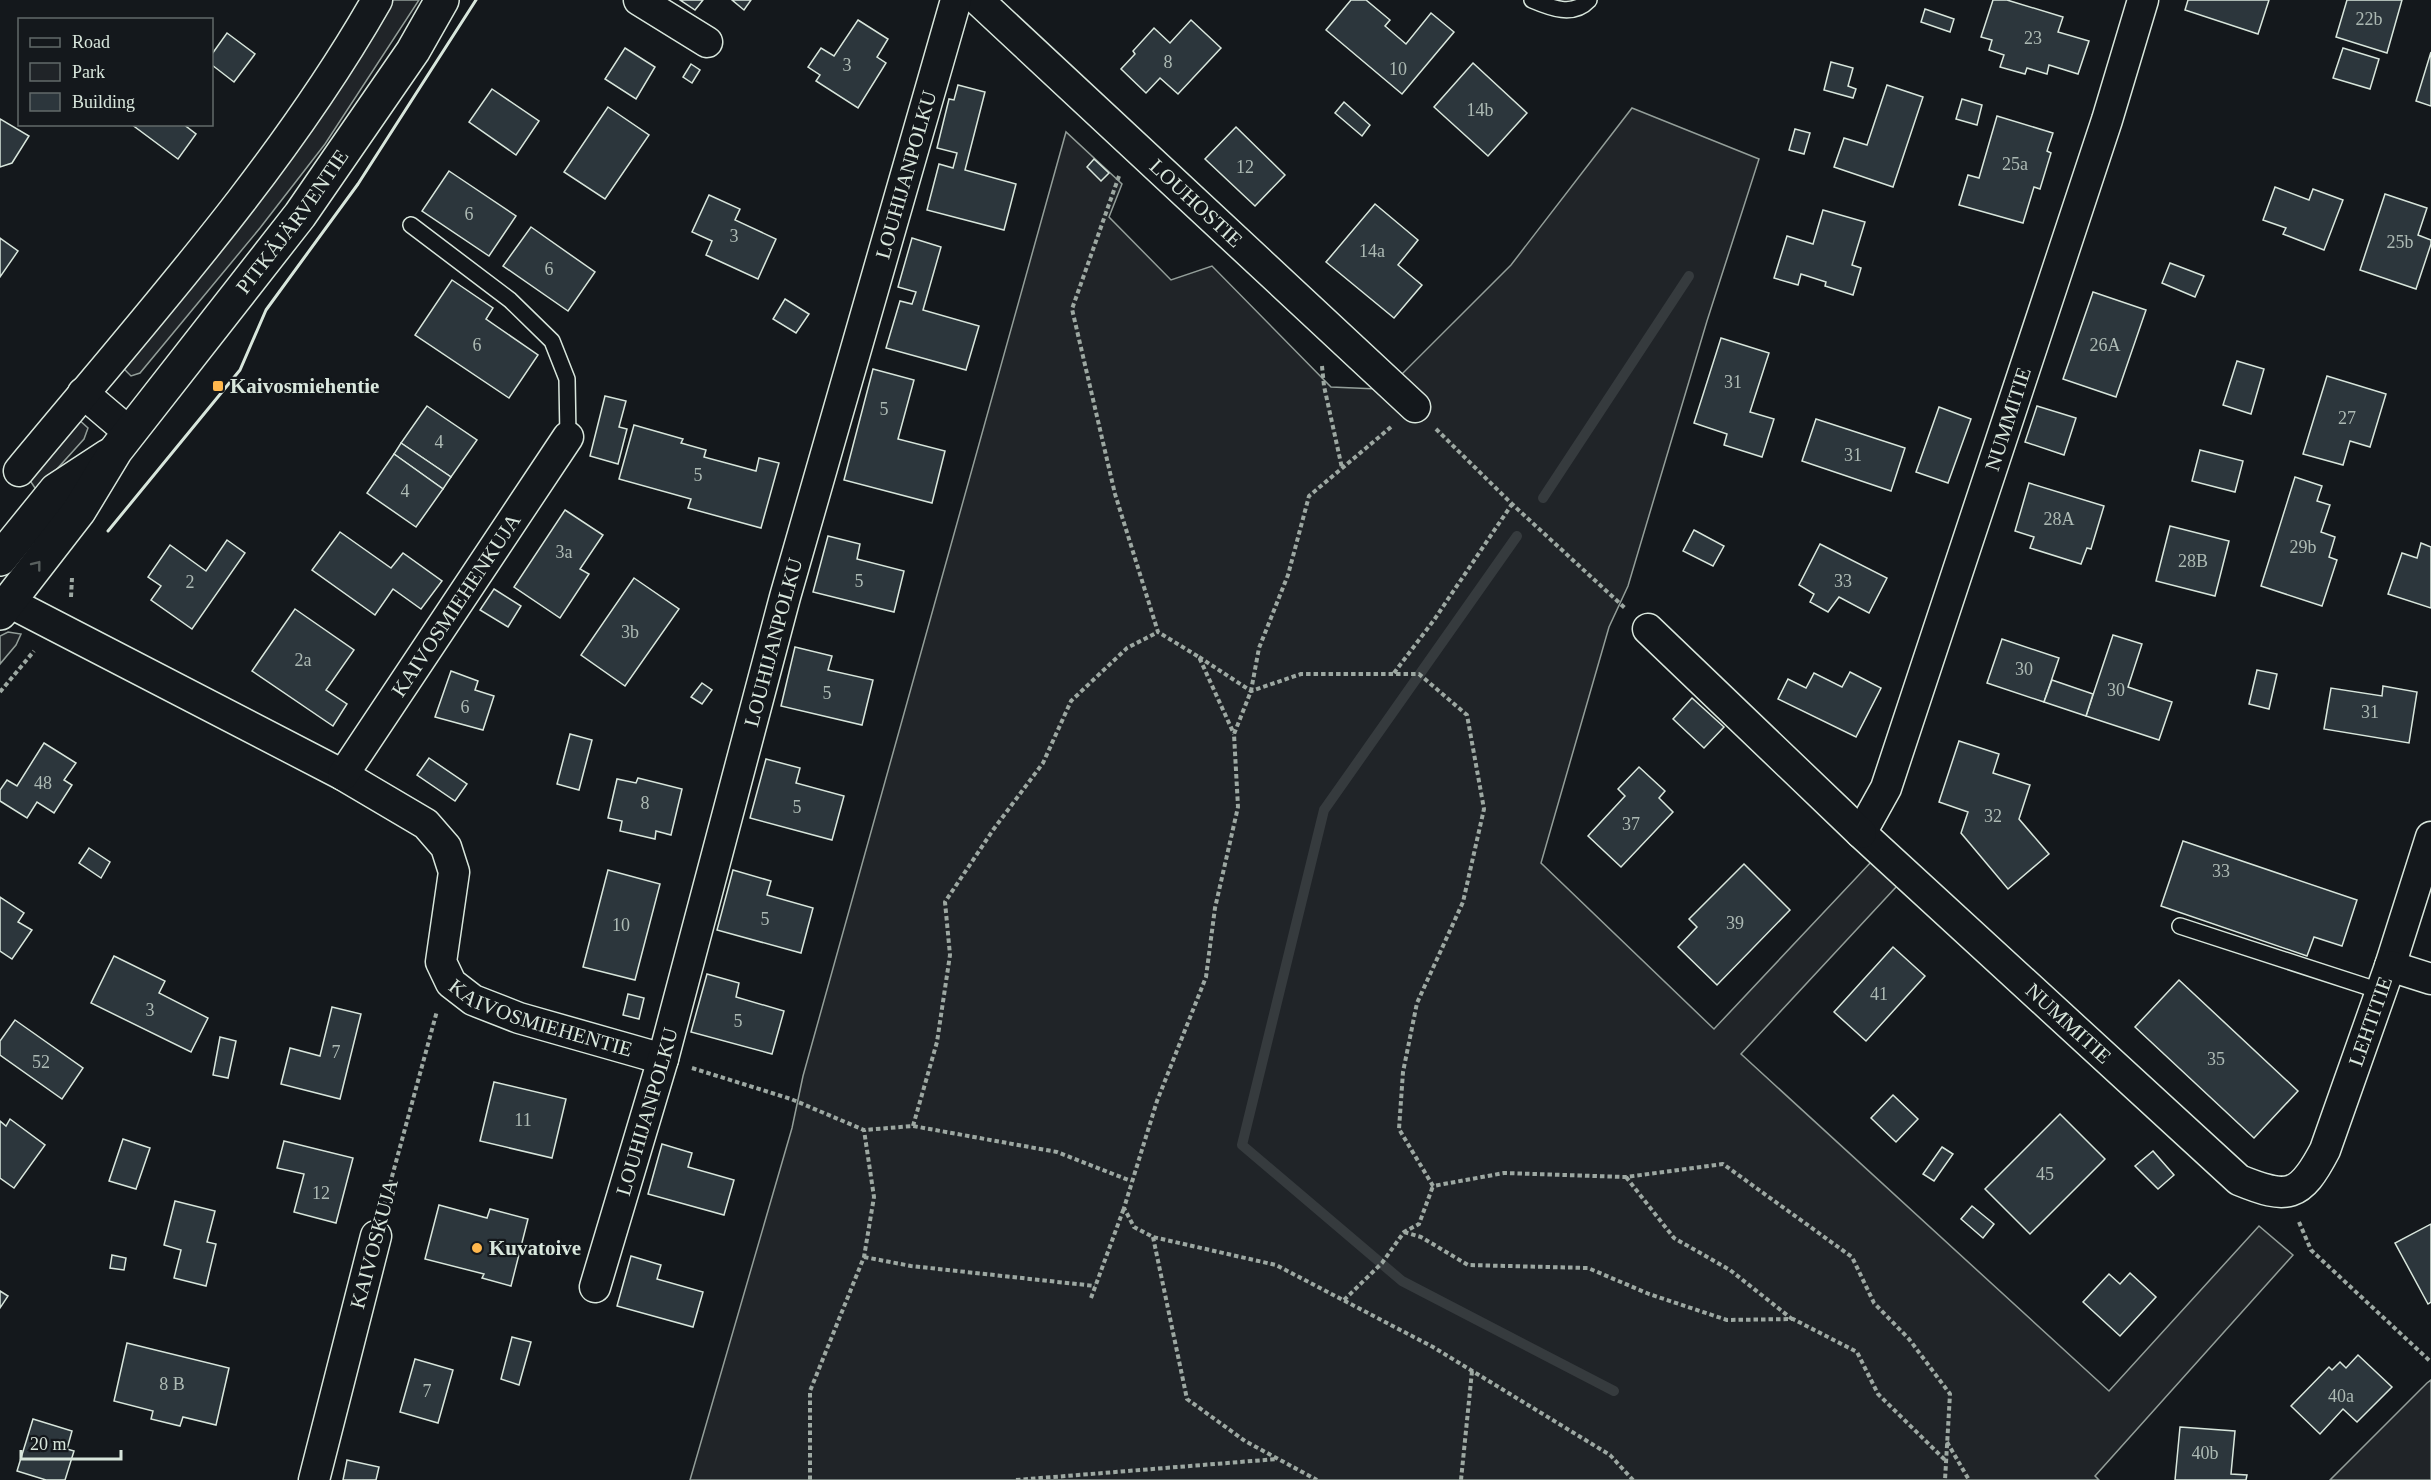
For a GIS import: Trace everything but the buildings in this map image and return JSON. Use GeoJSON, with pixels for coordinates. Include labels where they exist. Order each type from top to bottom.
{"type":"FeatureCollection","features":[{"type":"Feature","properties":{"kind":"main road","name":"PITKÄJÄRVENTIE"},"geometry":{"type":"LineString","coordinates":[[4,608],[79,511],[123,442],[300,215],[413,51],[442,0]]}},
{"type":"Feature","properties":{"kind":"main road","name":"PITKÄJÄRVENTIE"},"geometry":{"type":"LineString","coordinates":[[0,559],[56,490],[123,442]]}},
{"type":"Feature","properties":{"kind":"street"},"geometry":{"type":"LineString","coordinates":[[19,471],[259,179],[305,114],[377,0]]}},
{"type":"Feature","properties":{"kind":"street"},"geometry":{"type":"LineString","coordinates":[[639,0],[707,42]]}},
{"type":"Feature","properties":{"kind":"street","name":"LOUHIJANPOLKU"},"geometry":{"type":"LineString","coordinates":[[595,1287],[663,1059],[785,597],[956,0]]}},
{"type":"Feature","properties":{"kind":"street","name":"LOUHOSTIE"},"geometry":{"type":"LineString","coordinates":[[978,0],[1415,407]]}},
{"type":"Feature","properties":{"kind":"street","name":"NUMMITIE"},"geometry":{"type":"LineString","coordinates":[[1861,833],[1886,788],[2107,120],[2143,0]]}},
{"type":"Feature","properties":{"kind":"street"},"geometry":{"type":"LineString","coordinates":[[83,393],[123,442]]}},
{"type":"Feature","properties":{"kind":"street","name":"KAIVOSMIEHENKUJA"},"geometry":{"type":"LineString","coordinates":[[343,775],[568,437]]}},
{"type":"Feature","properties":{"kind":"street","name":"KAIVOSMIEHENTIE"},"geometry":{"type":"LineString","coordinates":[[4,608],[343,775],[426,824],[446,847],[454,872],[452,906],[441,962],[451,982],[473,1000],[519,1018],[663,1059]]}},
{"type":"Feature","properties":{"kind":"street","name":"NUMMITIE"},"geometry":{"type":"LineString","coordinates":[[1648,630],[1861,833],[2239,1180],[2264,1191],[2288,1193]]}},
{"type":"Feature","properties":{"kind":"street","name":"LEHTITIE"},"geometry":{"type":"LineString","coordinates":[[2288,1193],[2310,1179],[2325,1150],[2431,837]]}},
{"type":"Feature","properties":{"kind":"street"},"geometry":{"type":"LineString","coordinates":[[2385,978],[2431,979]]}},
{"type":"Feature","properties":{"kind":"street","name":"KAIVOSKUJA"},"geometry":{"type":"LineString","coordinates":[[314,1480],[376,1236]]}},
{"type":"Feature","properties":{"kind":"lane"},"geometry":{"type":"LineString","coordinates":[[1532,0],[1559,10],[1582,7],[1589,0]]}},
{"type":"Feature","properties":{"kind":"lane"},"geometry":{"type":"LineString","coordinates":[[411,225],[510,300],[552,341],[567,378],[568,437]]}},
{"type":"Feature","properties":{"kind":"lane"},"geometry":{"type":"LineString","coordinates":[[2180,926],[2385,978]]}},
{"type":"Feature","properties":{"kind":"path"},"geometry":{"type":"LineString","coordinates":[[1131,143],[1072,309],[1115,494],[1158,632],[1251,691]]}},
{"type":"Feature","properties":{"kind":"path"},"geometry":{"type":"LineString","coordinates":[[1319,318],[1324,386],[1342,468]]}},
{"type":"Feature","properties":{"kind":"path"},"geometry":{"type":"LineString","coordinates":[[1234,734],[1251,691],[1259,648],[1288,575],[1309,496],[1415,407],[1512,504],[1648,630]]}},
{"type":"Feature","properties":{"kind":"path"},"geometry":{"type":"LineString","coordinates":[[1394,674],[1434,620],[1512,504]]}},
{"type":"Feature","properties":{"kind":"path"},"geometry":{"type":"LineString","coordinates":[[913,1126],[937,1042],[948,965],[945,902],[993,830],[1043,763],[1071,701],[1127,648],[1158,632]]}},
{"type":"Feature","properties":{"kind":"path"},"geometry":{"type":"LineString","coordinates":[[0,692],[37,648]]}},
{"type":"Feature","properties":{"kind":"path"},"geometry":{"type":"LineString","coordinates":[[1091,1298],[1124,1208],[1157,1101],[1206,976],[1215,908],[1238,807],[1234,734],[1199,657]]}},
{"type":"Feature","properties":{"kind":"path"},"geometry":{"type":"LineString","coordinates":[[1251,691],[1301,674],[1419,674],[1467,715],[1484,809],[1463,902],[1417,1003],[1403,1072],[1399,1129],[1433,1186]]}},
{"type":"Feature","properties":{"kind":"path"},"geometry":{"type":"LineString","coordinates":[[432,1002],[448,1014]]}},
{"type":"Feature","properties":{"kind":"path","name":"KAIVOSKUJA"},"geometry":{"type":"LineString","coordinates":[[376,1236],[438,1008]]}},
{"type":"Feature","properties":{"kind":"path"},"geometry":{"type":"LineString","coordinates":[[663,1059],[791,1099],[864,1130],[913,1126],[1057,1152],[1131,1181]]}},
{"type":"Feature","properties":{"kind":"path"},"geometry":{"type":"LineString","coordinates":[[810,1480],[810,1391],[864,1257],[874,1197],[864,1130]]}},
{"type":"Feature","properties":{"kind":"path"},"geometry":{"type":"LineString","coordinates":[[1433,1186],[1504,1173],[1626,1177],[1724,1164],[1852,1257],[1874,1303],[1909,1339],[1950,1394],[1945,1480]]}},
{"type":"Feature","properties":{"kind":"path"},"geometry":{"type":"LineString","coordinates":[[1626,1177],[1674,1238],[1730,1270],[1793,1319],[1857,1352],[1878,1394],[1946,1460]]}},
{"type":"Feature","properties":{"kind":"path"},"geometry":{"type":"LineString","coordinates":[[1344,1300],[1382,1263],[1404,1232],[1419,1224],[1433,1186]]}},
{"type":"Feature","properties":{"kind":"path"},"geometry":{"type":"LineString","coordinates":[[2288,1193],[2311,1250],[2431,1362]]}},
{"type":"Feature","properties":{"kind":"path"},"geometry":{"type":"LineString","coordinates":[[1124,1208],[1134,1227],[1153,1237],[1276,1265],[1344,1300],[1472,1371],[1610,1455],[1633,1480]]}},
{"type":"Feature","properties":{"kind":"path"},"geometry":{"type":"LineString","coordinates":[[1404,1232],[1421,1237],[1468,1265],[1588,1268],[1649,1294],[1727,1320],[1793,1319]]}},
{"type":"Feature","properties":{"kind":"path"},"geometry":{"type":"LineString","coordinates":[[1153,1237],[1187,1399],[1245,1441],[1317,1480]]}},
{"type":"Feature","properties":{"kind":"path"},"geometry":{"type":"LineString","coordinates":[[864,1257],[911,1266],[1095,1286]]}},
{"type":"Feature","properties":{"kind":"path"},"geometry":{"type":"LineString","coordinates":[[1461,1480],[1472,1371]]}},
{"type":"Feature","properties":{"kind":"path"},"geometry":{"type":"LineString","coordinates":[[1947,1441],[1969,1480]]}},
{"type":"Feature","properties":{"kind":"path"},"geometry":{"type":"LineString","coordinates":[[1016,1480],[1278,1459]]}},
{"type":"Feature","properties":{"kind":"green space"},"geometry":{"type":"Polygon","coordinates":[[[391,0],[419,0],[325,144],[260,228],[140,373],[131,376],[122,367],[391,0]]]}},
{"type":"Feature","properties":{"kind":"green space"},"geometry":{"type":"Polygon","coordinates":[[[1632,108],[1759,159],[1707,321],[1628,586],[1609,627],[1541,863],[1714,1029],[1872,861],[1897,886],[1741,1054],[2109,1391],[2259,1226],[2293,1255],[2095,1476],[2099,1480],[690,1480],[792,1128],[803,1076],[1066,132],[1122,184],[1109,217],[1171,280],[1212,266],[1331,387],[1378,389],[1396,380],[1511,265],[1632,108]]]}},
{"type":"Feature","properties":{"kind":"green space"},"geometry":{"type":"Polygon","coordinates":[[[77,418],[88,428],[84,439],[37,491],[29,479],[77,418]]]}},
{"type":"Feature","properties":{"kind":"green space"},"geometry":{"type":"Polygon","coordinates":[[[8,632],[21,634],[16,645],[0,664],[0,636],[8,632]]]}},
{"type":"Feature","properties":{"kind":"green space"},"geometry":{"type":"Polygon","coordinates":[[[2431,1380],[2431,1480],[2330,1480],[2427,1383],[2431,1380]]]}},
{"type":"Feature","properties":{"kind":"waterway"},"geometry":{"type":"LineString","coordinates":[[1543,498],[1689,276]]}},
{"type":"Feature","properties":{"kind":"waterway"},"geometry":{"type":"LineString","coordinates":[[1517,536],[1324,810],[1242,1145],[1402,1281],[1614,1391]]}},
{"type":"Feature","properties":{"kind":"wall"},"geometry":{"type":"LineString","coordinates":[[108,531],[240,370],[266,310],[358,184],[476,0]]}},
{"type":"Feature","properties":{"kind":"place","name":"Kaivosmiehentie"},"geometry":{"type":"Point","coordinates":[218,386]}},
{"type":"Feature","properties":{"kind":"place","name":"Kuvatoive"},"geometry":{"type":"Point","coordinates":[477,1248]}}]}
